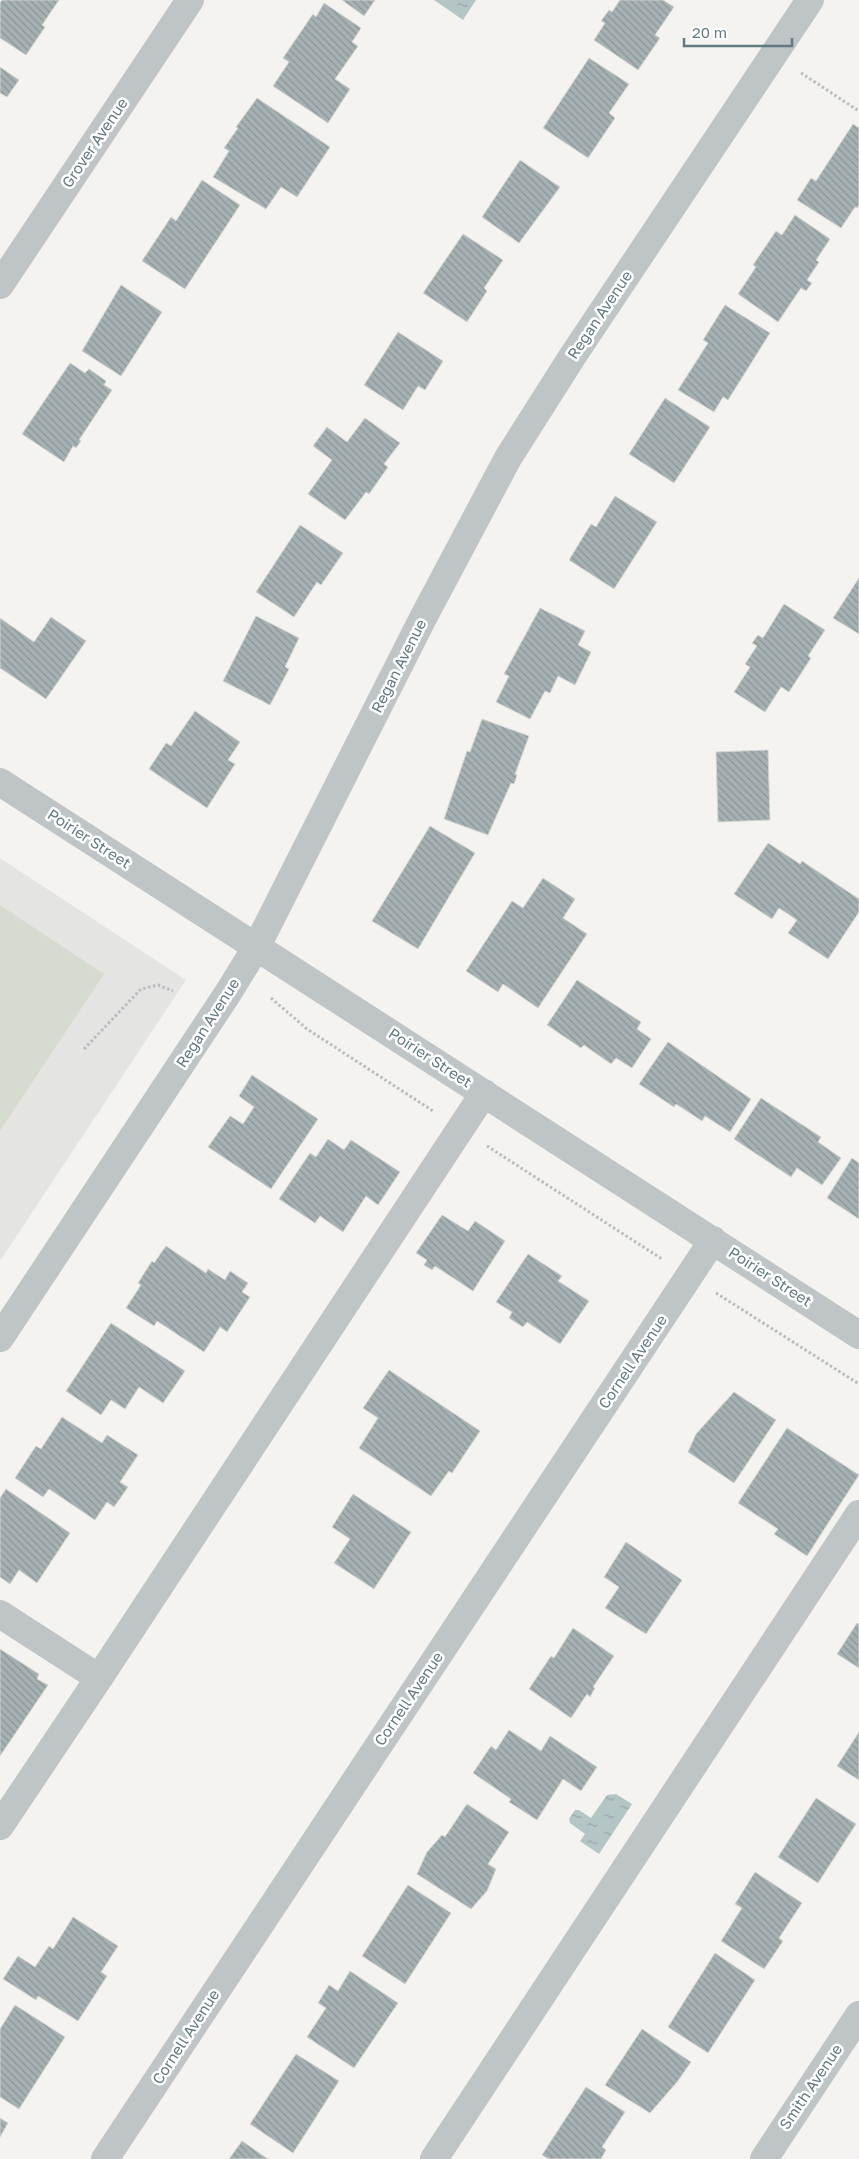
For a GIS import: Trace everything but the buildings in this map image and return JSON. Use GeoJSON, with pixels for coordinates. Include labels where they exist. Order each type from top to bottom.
{"type":"FeatureCollection","features":[{"type":"Feature","properties":{"kind":"street","name":"Grover Avenue"},"geometry":{"type":"LineString","coordinates":[[0,285],[190,0]]}},
{"type":"Feature","properties":{"kind":"street","name":"Regan Avenue"},"geometry":{"type":"LineString","coordinates":[[0,1338],[223,1001],[256,946],[423,618],[508,458],[572,357],[810,0]]}},
{"type":"Feature","properties":{"kind":"street","name":"Poirier Street"},"geometry":{"type":"LineString","coordinates":[[0,782],[859,1335]]}},
{"type":"Feature","properties":{"kind":"street"},"geometry":{"type":"LineString","coordinates":[[0,1826],[484,1092]]}},
{"type":"Feature","properties":{"kind":"street","name":"Cornell Avenue"},"geometry":{"type":"LineString","coordinates":[[105,2159],[713,1240]]}},
{"type":"Feature","properties":{"kind":"street"},"geometry":{"type":"LineString","coordinates":[[434,2159],[859,1514]]}},
{"type":"Feature","properties":{"kind":"street"},"geometry":{"type":"LineString","coordinates":[[0,1614],[99,1678]]}},
{"type":"Feature","properties":{"kind":"street","name":"Smith Avenue"},"geometry":{"type":"LineString","coordinates":[[764,2159],[859,2015]]}},
{"type":"Feature","properties":{"kind":"path"},"geometry":{"type":"LineString","coordinates":[[774,54],[859,111]]}},
{"type":"Feature","properties":{"kind":"path"},"geometry":{"type":"LineString","coordinates":[[84,1049],[141,989],[158,985],[173,991]]}},
{"type":"Feature","properties":{"kind":"path"},"geometry":{"type":"LineString","coordinates":[[719,1295],[859,1384]]}},
{"type":"Feature","properties":{"kind":"shaded area"},"geometry":{"type":"Polygon","coordinates":[[[0,858],[186,980],[0,1261],[0,858]]]}},
{"type":"Feature","properties":{"kind":"shaded area"},"geometry":{"type":"Polygon","coordinates":[[[0,905],[104,974],[0,1131],[0,905]]]}},
{"type":"Feature","properties":{"kind":"water"},"geometry":{"type":"Polygon","coordinates":[[[434,0],[476,0],[463,20],[434,0]]]}},
{"type":"Feature","properties":{"kind":"water"},"geometry":{"type":"Polygon","coordinates":[[[616,1794],[632,1804],[599,1854],[580,1841],[585,1834],[570,1823],[569,1819],[575,1810],[579,1810],[591,1818],[607,1795],[616,1794]]]}}]}
